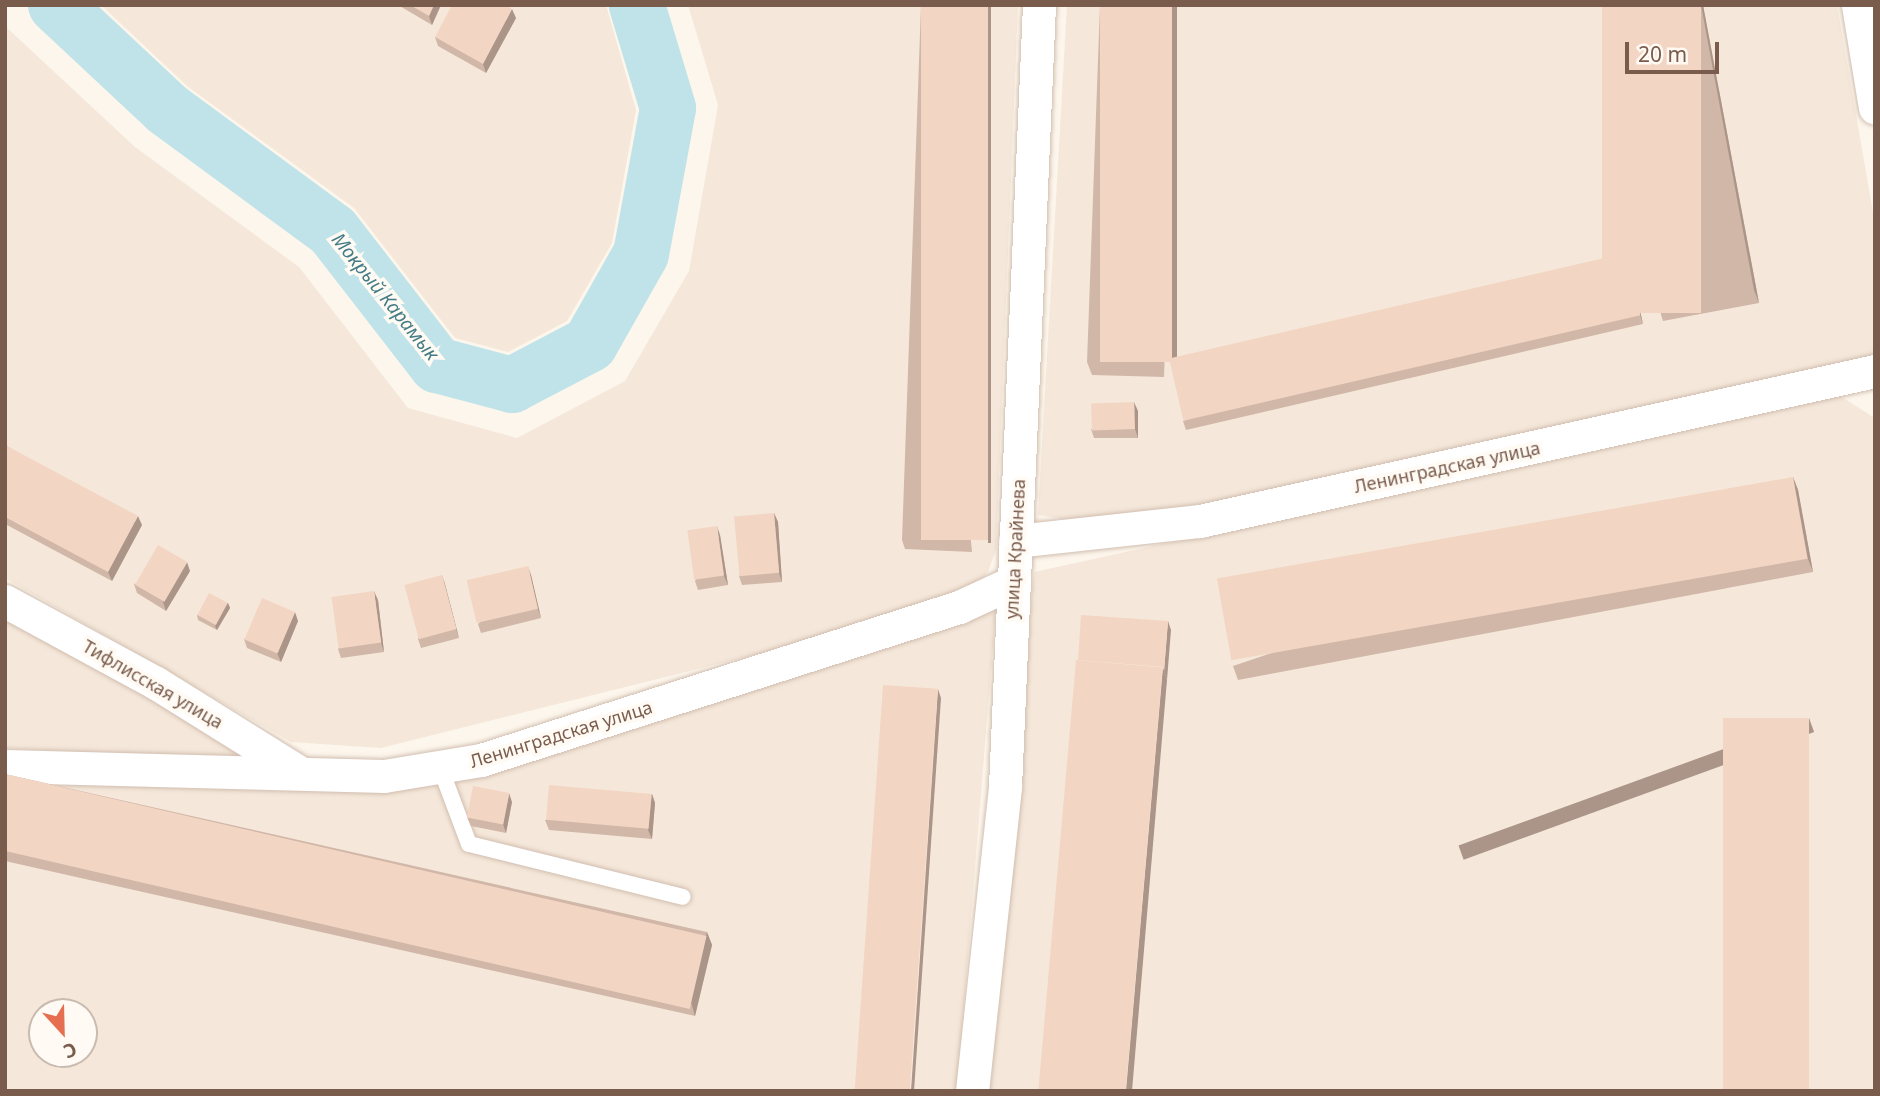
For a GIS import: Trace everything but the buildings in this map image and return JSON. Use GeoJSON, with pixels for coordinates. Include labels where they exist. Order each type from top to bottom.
{"type":"FeatureCollection","features":[{"type":"Feature","properties":{"kind":"street","name":"улица Крайнева"},"geometry":{"type":"LineString","coordinates":[[971,1091],[1005,787],[1013,582],[1029,539],[1039,5]]}},
{"type":"Feature","properties":{"kind":"street"},"geometry":{"type":"LineString","coordinates":[[1858,5],[1875,108]]}},
{"type":"Feature","properties":{"kind":"street","name":"Ленинградская улица"},"geometry":{"type":"LineString","coordinates":[[1029,539],[1200,521],[1875,371]]}},
{"type":"Feature","properties":{"kind":"street","name":"Ленинградская улица"},"geometry":{"type":"LineString","coordinates":[[5,766],[384,776],[440,767],[659,704],[959,607],[1013,582]]}},
{"type":"Feature","properties":{"kind":"street","name":"Тифлисская улица"},"geometry":{"type":"LineString","coordinates":[[5,601],[156,683],[298,772]]}},
{"type":"Feature","properties":{"kind":"lane"},"geometry":{"type":"LineString","coordinates":[[440,767],[469,844],[683,897]]}},
{"type":"Feature","properties":{"kind":"shaded area"},"geometry":{"type":"Polygon","coordinates":[[[101,5],[606,5],[636,110],[612,243],[567,321],[508,352],[455,338],[354,208],[187,86],[101,5]]]}},
{"type":"Feature","properties":{"kind":"shaded area"},"geometry":{"type":"Polygon","coordinates":[[[688,5],[1018,5],[996,550],[988,572],[969,593],[782,648],[381,748],[291,742],[5,578],[5,26],[135,147],[299,267],[408,408],[517,438],[625,381],[689,271],[718,105],[688,5]]]}},
{"type":"Feature","properties":{"kind":"shaded area"},"geometry":{"type":"Polygon","coordinates":[[[1067,5],[1837,5],[1875,224],[1875,351],[1870,360],[1116,527],[1038,515],[1067,5]]]}},
{"type":"Feature","properties":{"kind":"shaded area"},"geometry":{"type":"Polygon","coordinates":[[[1840,396],[1875,418],[1875,1091],[984,1091],[1034,572],[1840,396]]]}},
{"type":"Feature","properties":{"kind":"shaded area"},"geometry":{"type":"Polygon","coordinates":[[[5,608],[275,765],[5,748],[5,608]]]}},
{"type":"Feature","properties":{"kind":"shaded area"},"geometry":{"type":"Polygon","coordinates":[[[996,608],[957,1091],[5,1091],[5,757],[384,778],[996,608]]]}},
{"type":"Feature","properties":{"kind":"waterway","name":"Мокрый Карамык"},"geometry":{"type":"LineString","coordinates":[[56,5],[167,109],[333,231],[437,365],[512,385],[590,344],[641,254],[668,108],[637,5]]}}]}
